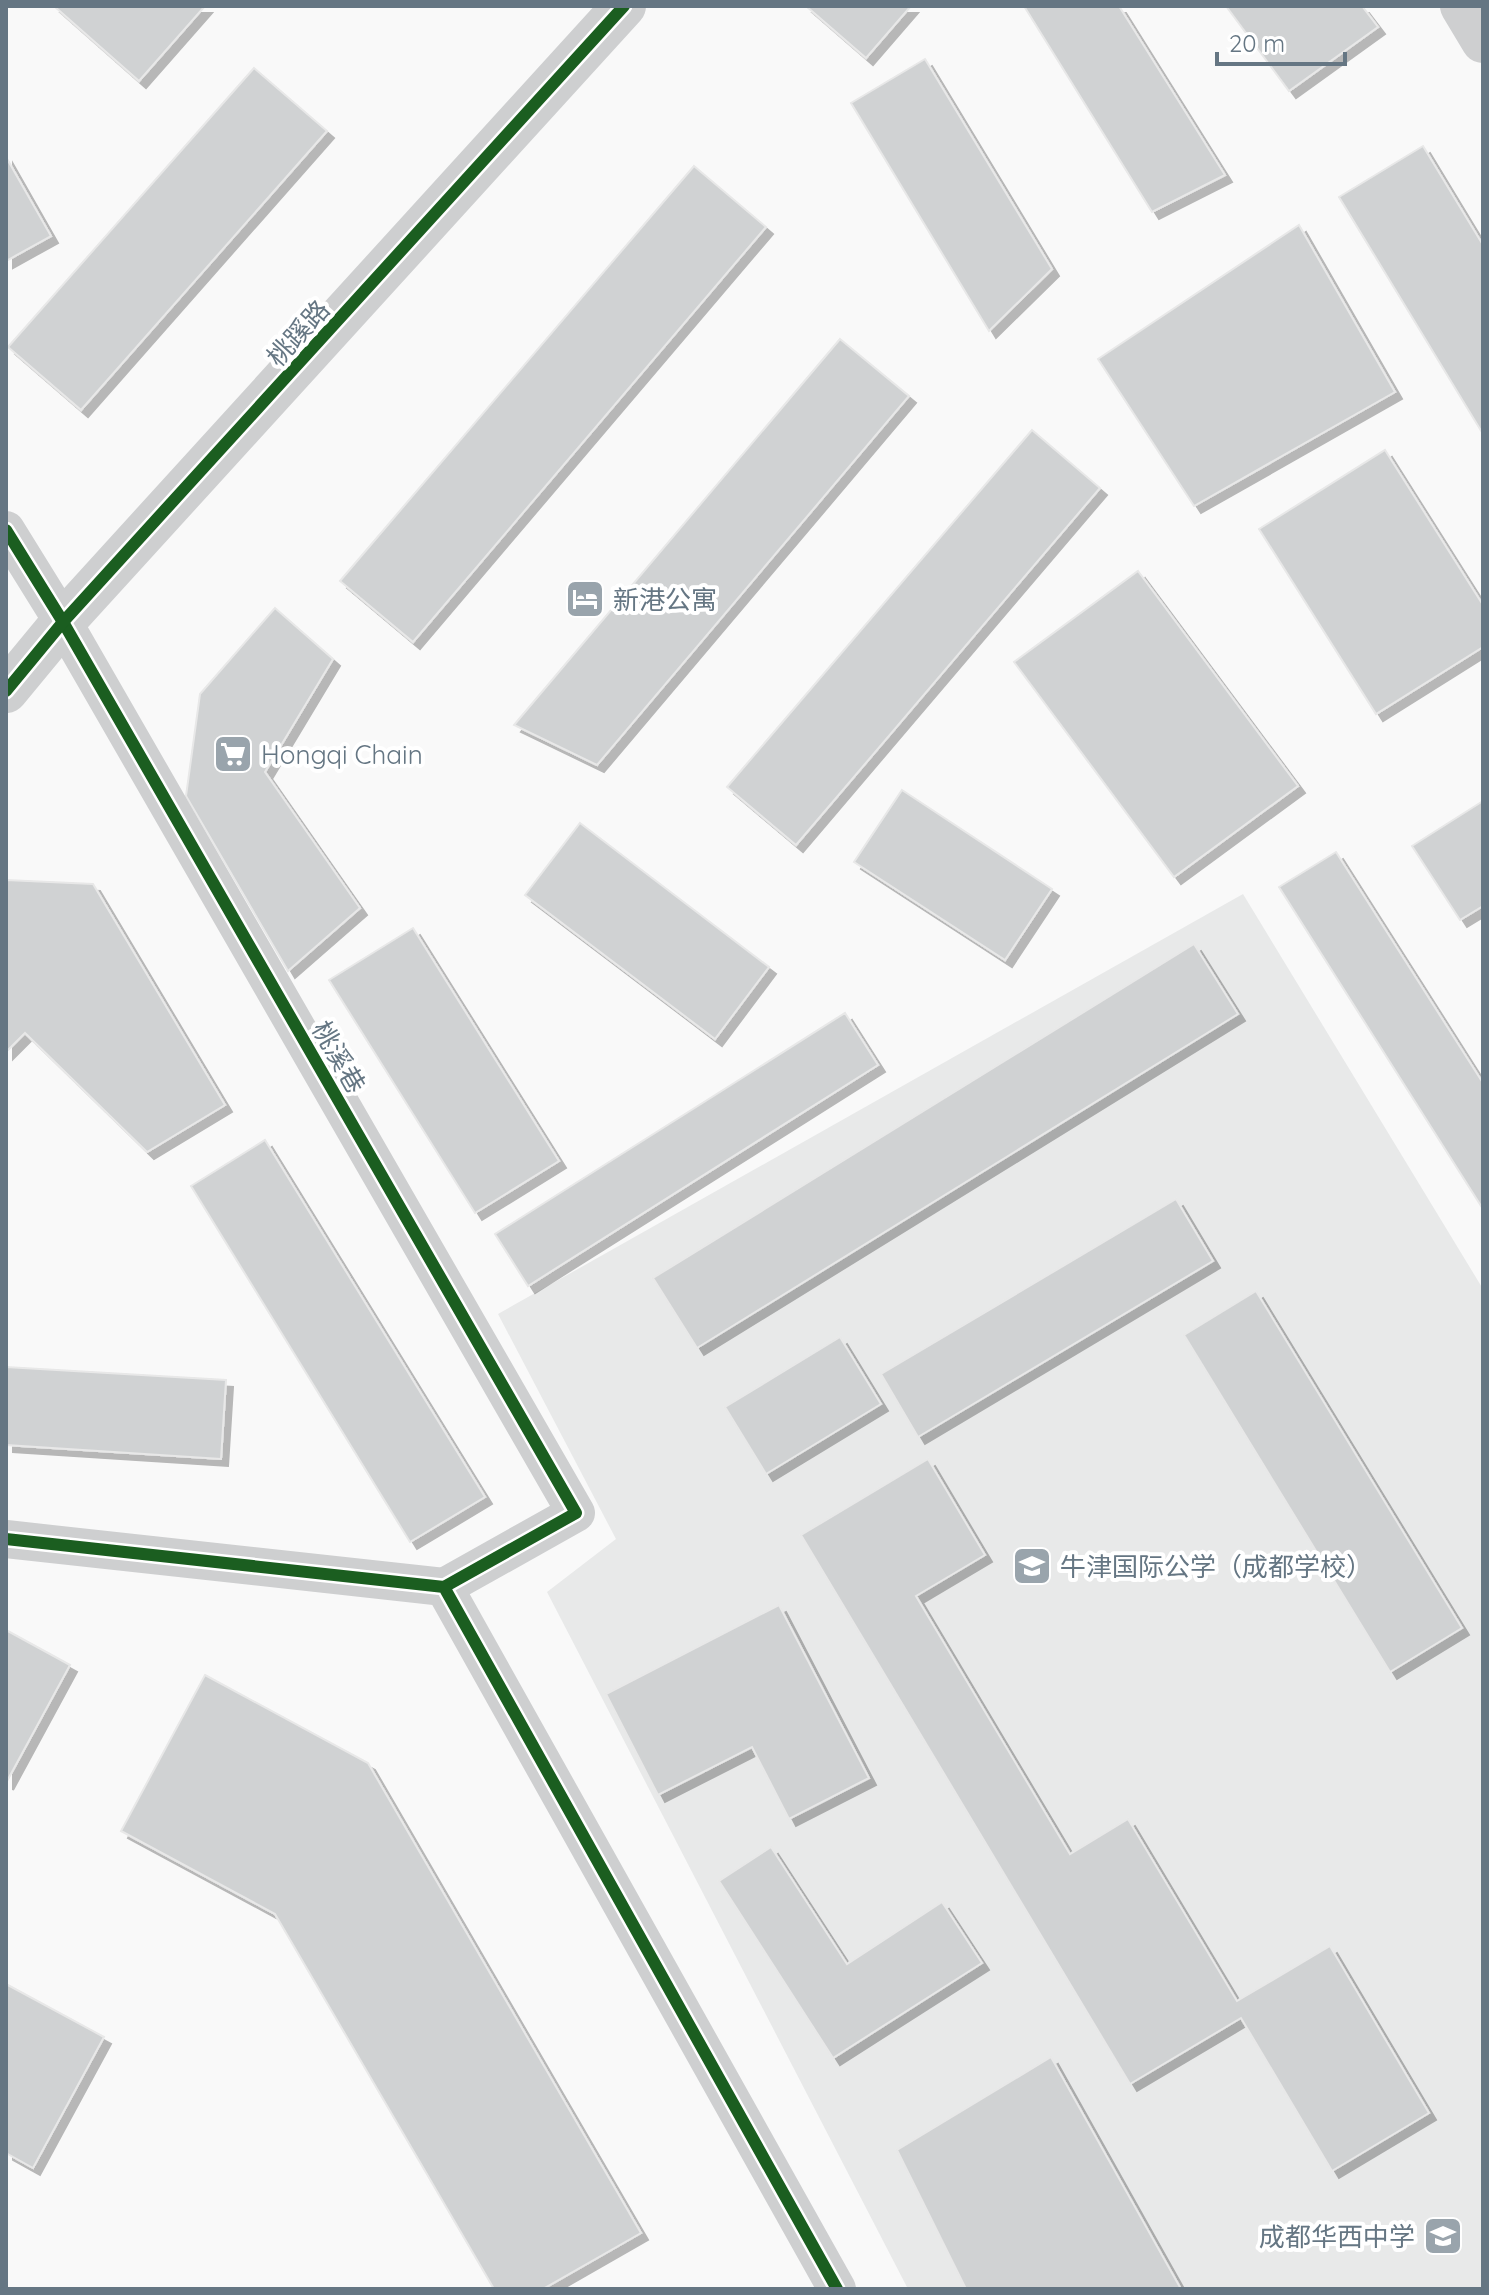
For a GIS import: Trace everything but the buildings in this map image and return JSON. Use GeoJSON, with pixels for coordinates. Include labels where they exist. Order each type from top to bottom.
{"type":"FeatureCollection","features":[{"type":"Feature","properties":{"kind":"street","name":"桃蹊路"},"geometry":{"type":"LineString","coordinates":[[6,691],[63,622],[624,6]]}},
{"type":"Feature","properties":{"kind":"street"},"geometry":{"type":"LineString","coordinates":[[1462,6],[1483,41]]}},
{"type":"Feature","properties":{"kind":"street","name":"桃溪巷"},"geometry":{"type":"LineString","coordinates":[[6,530],[63,622],[576,1513],[444,1587]]}},
{"type":"Feature","properties":{"kind":"street"},"geometry":{"type":"LineString","coordinates":[[6,1539],[444,1587],[837,2289]]}},
{"type":"Feature","properties":{"kind":"shaded area","name":"牛津国际公学（成都学校）"},"geometry":{"type":"Polygon","coordinates":[[[1243,894],[1483,1289],[1483,2289],[908,2289],[547,1592],[616,1539],[498,1314],[1243,894]]]}},
{"type":"Feature","properties":{"kind":"cycle path"},"geometry":{"type":"LineString","coordinates":[[6,691],[63,622],[624,6]]}},
{"type":"Feature","properties":{"kind":"cycle path"},"geometry":{"type":"LineString","coordinates":[[6,530],[63,622],[576,1513],[444,1587]]}},
{"type":"Feature","properties":{"kind":"cycle path"},"geometry":{"type":"LineString","coordinates":[[6,1539],[444,1587],[837,2289]]}},
{"type":"Feature","properties":{"kind":"place","name":"新港公寓"},"geometry":{"type":"Point","coordinates":[585,599]}},
{"type":"Feature","properties":{"kind":"place","name":"Hongqi Chain"},"geometry":{"type":"Point","coordinates":[233,754]}},
{"type":"Feature","properties":{"kind":"place","name":"牛津国际公学（成都学校）"},"geometry":{"type":"Point","coordinates":[1032,1566]}},
{"type":"Feature","properties":{"kind":"place","name":"成都华西中学"},"geometry":{"type":"Point","coordinates":[1443,2236]}}]}
